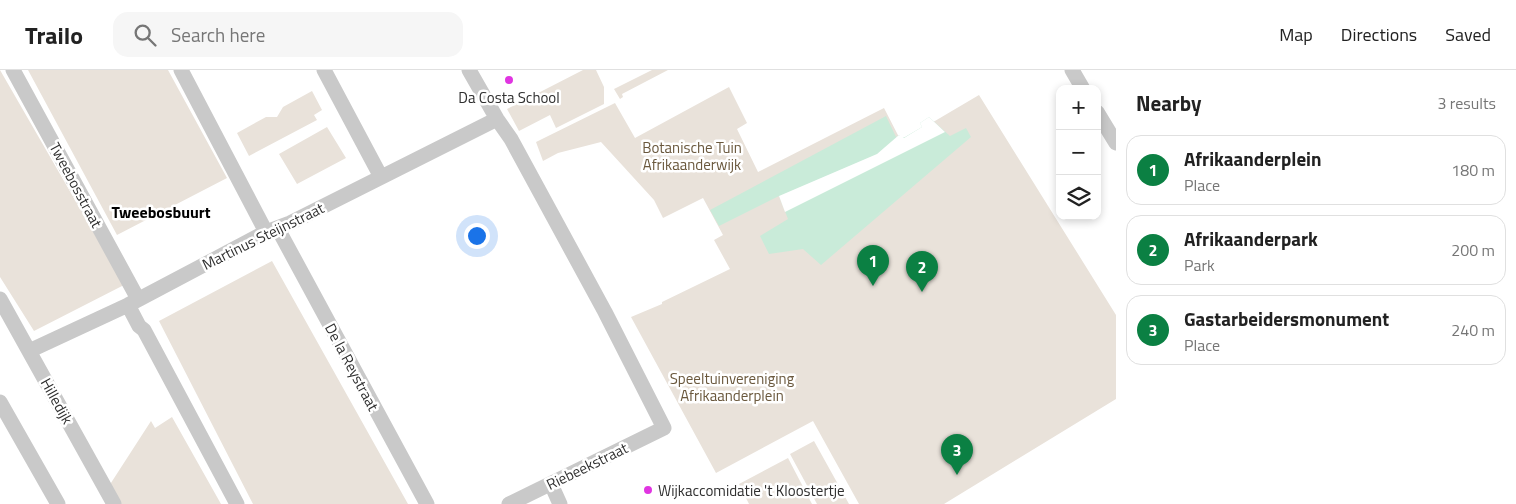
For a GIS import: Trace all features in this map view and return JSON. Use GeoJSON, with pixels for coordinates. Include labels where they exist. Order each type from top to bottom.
{"type":"FeatureCollection","features":[{"type":"Feature","properties":{"kind":"street","name":"Tweebosstraat"},"geometry":{"type":"LineString","coordinates":[[13,70],[133,302],[139,326],[144,330],[237,504]]}},
{"type":"Feature","properties":{"kind":"street","name":"De la Reystraat"},"geometry":{"type":"LineString","coordinates":[[181,70],[427,504]]}},
{"type":"Feature","properties":{"kind":"street"},"geometry":{"type":"LineString","coordinates":[[324,70],[381,177]]}},
{"type":"Feature","properties":{"kind":"street"},"geometry":{"type":"LineString","coordinates":[[469,70],[497,120]]}},
{"type":"Feature","properties":{"kind":"street"},"geometry":{"type":"LineString","coordinates":[[1072,70],[1081,85]]}},
{"type":"Feature","properties":{"kind":"street"},"geometry":{"type":"LineString","coordinates":[[1101,119],[1116,143]]}},
{"type":"Feature","properties":{"kind":"street","name":"Martinus Steijnstraat"},"geometry":{"type":"LineString","coordinates":[[29,352],[497,120]]}},
{"type":"Feature","properties":{"kind":"street","name":"Riebeekstraat"},"geometry":{"type":"LineString","coordinates":[[497,120],[512,139],[605,312],[664,428],[509,504]]}},
{"type":"Feature","properties":{"kind":"street","name":"Hilledijk"},"geometry":{"type":"LineString","coordinates":[[0,299],[114,504]]}},
{"type":"Feature","properties":{"kind":"street"},"geometry":{"type":"LineString","coordinates":[[0,402],[58,504]]}},
{"type":"Feature","properties":{"kind":"street"},"geometry":{"type":"LineString","coordinates":[[551,484],[560,504]]}},
{"type":"Feature","properties":{"kind":"green space"},"geometry":{"type":"Polygon","coordinates":[[[0,70],[124,285],[34,331],[0,277],[0,70]]]}},
{"type":"Feature","properties":{"kind":"green space"},"geometry":{"type":"Polygon","coordinates":[[[28,70],[168,70],[227,178],[117,235],[28,70]]]}},
{"type":"Feature","properties":{"kind":"green space"},"geometry":{"type":"Polygon","coordinates":[[[583,70],[596,70],[604,87],[604,104],[556,128],[550,115],[519,131],[507,109],[583,70]]]}},
{"type":"Feature","properties":{"kind":"green space"},"geometry":{"type":"Polygon","coordinates":[[[652,70],[668,70],[622,94],[623,97],[620,99],[614,89],[652,70]]]}},
{"type":"Feature","properties":{"kind":"green space"},"geometry":{"type":"Polygon","coordinates":[[[729,87],[747,123],[737,129],[758,172],[884,108],[901,141],[979,95],[1116,315],[1116,399],[944,504],[859,504],[813,421],[716,473],[631,317],[662,304],[662,302],[730,269],[714,240],[723,235],[703,198],[663,218],[654,200],[601,142],[558,153],[543,161],[536,142],[615,103],[635,138],[729,87]]]}},
{"type":"Feature","properties":{"kind":"green space"},"geometry":{"type":"Polygon","coordinates":[[[312,91],[322,110],[314,115],[317,120],[249,156],[237,133],[266,117],[277,117],[283,107],[312,91]]]}},
{"type":"Feature","properties":{"kind":"green space"},"geometry":{"type":"Polygon","coordinates":[[[327,127],[346,158],[297,184],[279,154],[327,127]]]}},
{"type":"Feature","properties":{"kind":"green space"},"geometry":{"type":"Polygon","coordinates":[[[272,261],[408,504],[253,504],[159,321],[272,261]]]}},
{"type":"Feature","properties":{"kind":"green space"},"geometry":{"type":"Polygon","coordinates":[[[172,417],[221,504],[121,504],[109,486],[151,421],[155,428],[172,417]]]}},
{"type":"Feature","properties":{"kind":"green space"},"geometry":{"type":"Polygon","coordinates":[[[814,441],[849,504],[817,504],[790,454],[814,441]]]}},
{"type":"Feature","properties":{"kind":"green space"},"geometry":{"type":"Polygon","coordinates":[[[788,458],[812,504],[749,504],[739,484],[788,458]]]}},
{"type":"Feature","properties":{"kind":"shaded area"},"geometry":{"type":"Polygon","coordinates":[[[886,116],[896,137],[899,135],[902,138],[905,137],[922,127],[920,123],[929,117],[950,136],[966,128],[971,137],[821,265],[803,249],[769,254],[760,236],[788,219],[779,196],[719,226],[710,210],[886,116]]]}},
{"type":"Feature","properties":{"kind":"pier"},"geometry":{"type":"Polygon","coordinates":[[[929,117],[945,132],[785,212],[779,196],[877,154],[899,135],[904,138],[922,127],[920,123],[929,117]]]}},
{"type":"Feature","properties":{"kind":"place","name":"Da Costa School"},"geometry":{"type":"Point","coordinates":[509,80]}},
{"type":"Feature","properties":{"kind":"place","name":"Afrikaanderplein"},"geometry":{"type":"Point","coordinates":[873,286]}},
{"type":"Feature","properties":{"kind":"place","name":"Afrikaanderpark"},"geometry":{"type":"Point","coordinates":[922,292]}},
{"type":"Feature","properties":{"kind":"place","name":"Gastarbeidersmonument"},"geometry":{"type":"Point","coordinates":[957,475]}},
{"type":"Feature","properties":{"kind":"place","name":"Wijkaccomidatie 't Kloostertje"},"geometry":{"type":"Point","coordinates":[648,490]}},
{"type":"Feature","properties":{"kind":"district","name":"Tweebosbuurt"},"geometry":{"type":"Point","coordinates":[161,212]}},
{"type":"Feature","properties":{"kind":"park label","name":"Botanische Tuin Afrikaanderwijk"},"geometry":{"type":"Point","coordinates":[692,156]}},
{"type":"Feature","properties":{"kind":"park label","name":"Speeltuinvereniging Afrikaanderplein"},"geometry":{"type":"Point","coordinates":[732,386]}}]}
